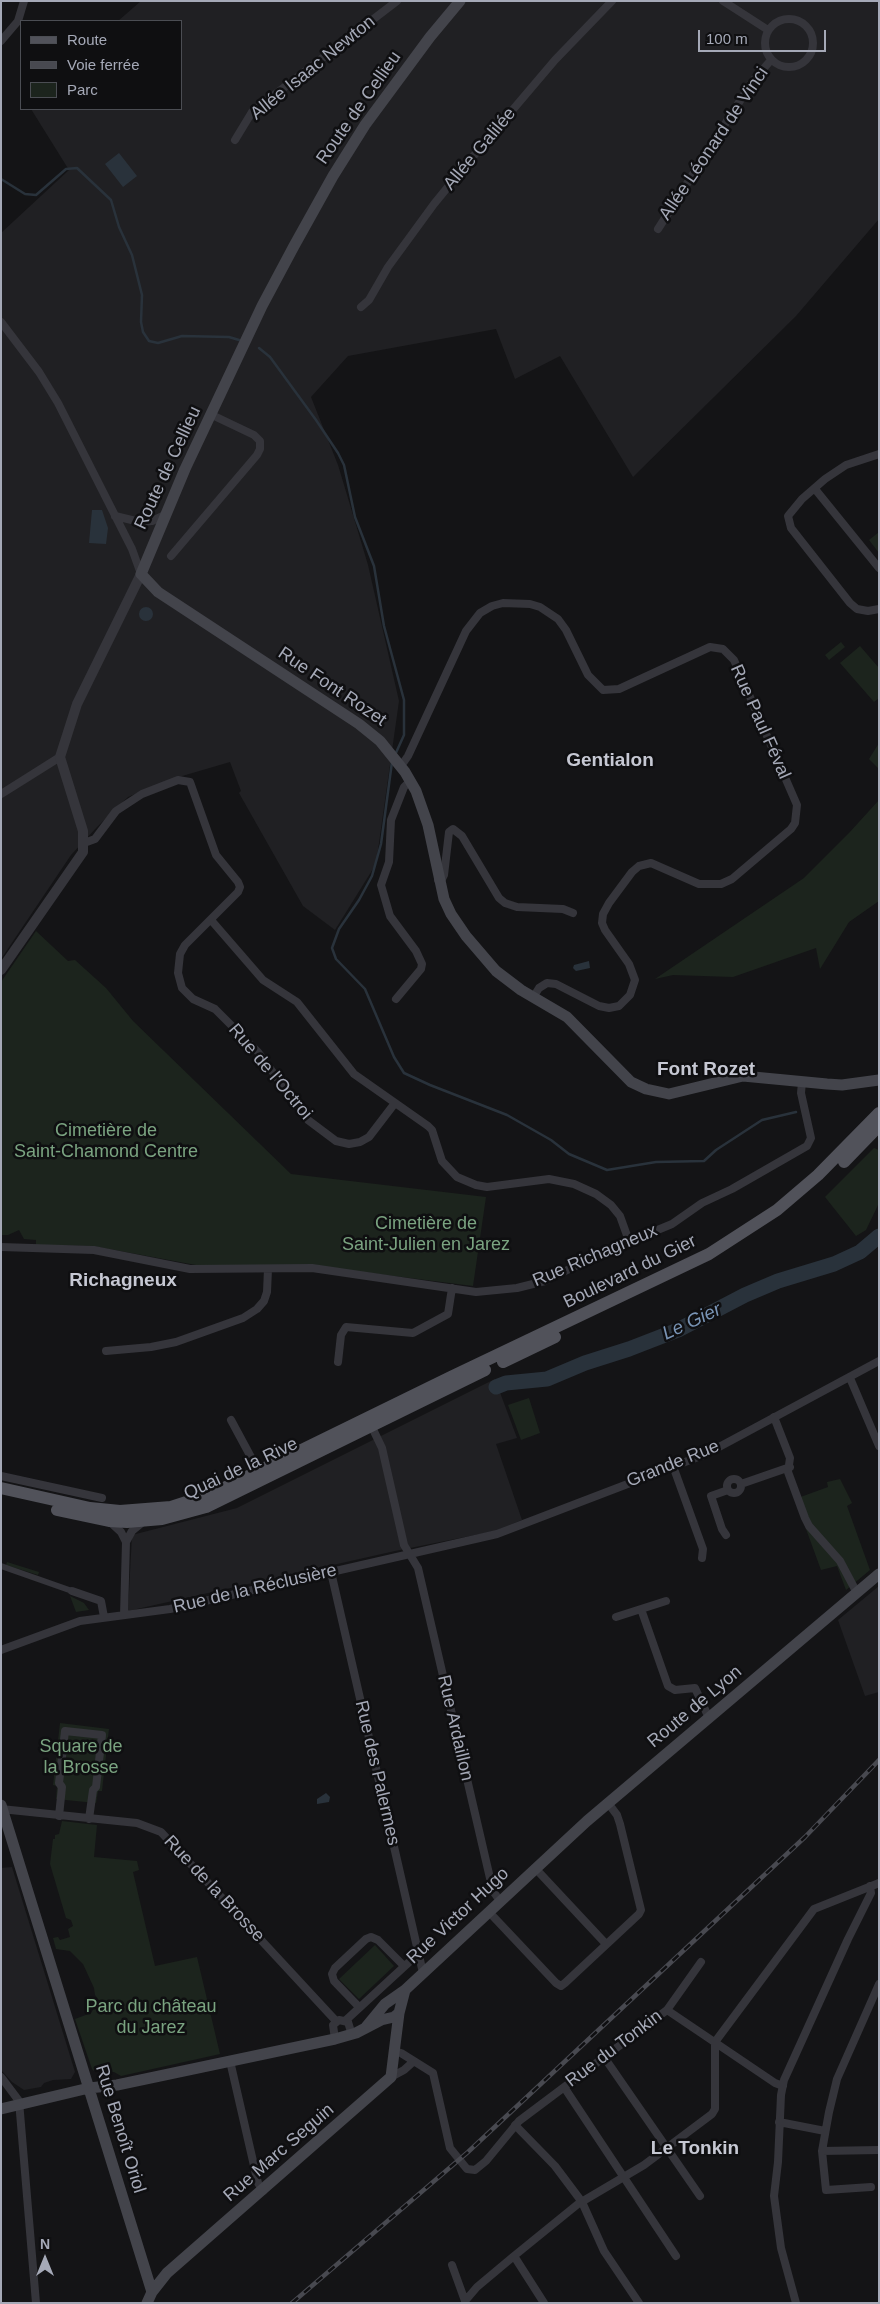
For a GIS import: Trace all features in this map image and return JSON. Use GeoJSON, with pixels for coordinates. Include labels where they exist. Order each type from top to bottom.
{"type":"FeatureCollection","features":[{"type":"Feature","properties":{"kind":"main road","name":"Route de Cellieu"},"geometry":{"type":"LineString","coordinates":[[141,574],[165,515],[262,306],[333,176],[365,125],[430,37],[460,1]]}},
{"type":"Feature","properties":{"kind":"main road","name":"Rue Font Rozet"},"geometry":{"type":"LineString","coordinates":[[141,574],[158,592],[359,724],[390,752],[410,781],[421,803],[428,825],[438,880],[451,914],[485,960],[514,984],[567,1017],[631,1082],[656,1092],[680,1092],[724,1079],[743,1076],[842,1085],[879,1080]]}},
{"type":"Feature","properties":{"kind":"main road","name":"Boulevard du Gier"},"geometry":{"type":"LineString","coordinates":[[370,1422],[716,1249],[771,1214],[818,1175],[879,1113]]}},
{"type":"Feature","properties":{"kind":"main road","name":"Boulevard du Gier"},"geometry":{"type":"LineString","coordinates":[[370,1422],[731,1250],[780,1218],[819,1186],[879,1126]]}},
{"type":"Feature","properties":{"kind":"main road","name":"Quai de la Rive"},"geometry":{"type":"LineString","coordinates":[[1,1488],[90,1508],[138,1512],[171,1508],[201,1499],[370,1422]]}},
{"type":"Feature","properties":{"kind":"main road","name":"Quai de la Rive"},"geometry":{"type":"LineString","coordinates":[[1,1497],[109,1521],[144,1522],[181,1515],[206,1508],[370,1422]]}},
{"type":"Feature","properties":{"kind":"main road","name":"Route de Lyon"},"geometry":{"type":"LineString","coordinates":[[535,1868],[608,1803],[879,1574]]}},
{"type":"Feature","properties":{"kind":"main road","name":"Rue Benoît Oriol"},"geometry":{"type":"LineString","coordinates":[[2,1808],[152,2292]]}},
{"type":"Feature","properties":{"kind":"main road","name":"Rue Victor Hugo"},"geometry":{"type":"LineString","coordinates":[[366,2027],[385,2004],[424,1973],[535,1868]]}},
{"type":"Feature","properties":{"kind":"main road","name":"Rue Victor Hugo"},"geometry":{"type":"LineString","coordinates":[[1,2109],[89,2088],[113,2086],[352,2034],[386,2018],[394,2017],[399,2012],[405,1990]]}},
{"type":"Feature","properties":{"kind":"main road"},"geometry":{"type":"LineString","coordinates":[[385,2004],[396,2004],[399,2012],[391,2077]]}},
{"type":"Feature","properties":{"kind":"main road","name":"Rue Marc Seguin"},"geometry":{"type":"LineString","coordinates":[[147,2303],[152,2292],[167,2273],[263,2191],[391,2077]]}},
{"type":"Feature","properties":{"kind":"street"},"geometry":{"type":"LineString","coordinates":[[1,41],[18,21],[24,1]]}},
{"type":"Feature","properties":{"kind":"street","name":"Allée Isaac Newton"},"geometry":{"type":"LineString","coordinates":[[235,140],[252,112],[397,1]]}},
{"type":"Feature","properties":{"kind":"street","name":"Allée Galilée"},"geometry":{"type":"LineString","coordinates":[[361,306],[369,300],[388,266],[459,174],[555,60],[612,1]]}},
{"type":"Feature","properties":{"kind":"street"},"geometry":{"type":"LineString","coordinates":[[723,1],[768,30]]}},
{"type":"Feature","properties":{"kind":"street","name":"Allée Léonard de Vinci"},"geometry":{"type":"LineString","coordinates":[[780,20],[796,20],[809,29],[813,45],[807,60],[793,67],[777,65],[770,60],[764,45],[768,30],[780,20]]}},
{"type":"Feature","properties":{"kind":"street","name":"Allée Léonard de Vinci"},"geometry":{"type":"LineString","coordinates":[[658,228],[752,82],[770,60]]}},
{"type":"Feature","properties":{"kind":"street"},"geometry":{"type":"LineString","coordinates":[[1,322],[39,372],[58,403],[115,516],[141,574]]}},
{"type":"Feature","properties":{"kind":"street"},"geometry":{"type":"LineString","coordinates":[[171,556],[258,455],[260,449],[260,441],[254,435],[212,416]]}},
{"type":"Feature","properties":{"kind":"street"},"geometry":{"type":"LineString","coordinates":[[879,454],[846,465],[791,510],[788,522],[836,585],[857,609],[868,611],[879,609]]}},
{"type":"Feature","properties":{"kind":"street"},"geometry":{"type":"LineString","coordinates":[[815,489],[879,568]]}},
{"type":"Feature","properties":{"kind":"street"},"geometry":{"type":"LineString","coordinates":[[115,516],[140,522],[152,521],[165,515]]}},
{"type":"Feature","properties":{"kind":"street","name":"Route de Cellieu"},"geometry":{"type":"LineString","coordinates":[[60,757],[76,704],[141,574]]}},
{"type":"Feature","properties":{"kind":"street","name":"Rue Paul Féval"},"geometry":{"type":"LineString","coordinates":[[399,764],[408,756],[472,621],[486,610],[503,603],[530,604],[540,607],[558,618],[588,675],[603,690],[619,689],[703,649],[717,647],[730,653],[797,806],[796,823],[732,879],[721,884],[699,884],[651,863],[639,866],[632,872],[609,902],[603,914],[602,923],[634,972],[634,987],[625,1001],[618,1006],[609,1008],[599,1006],[556,984],[546,983],[539,988],[534,996]]}},
{"type":"Feature","properties":{"kind":"street"},"geometry":{"type":"LineString","coordinates":[[1,794],[60,757],[82,831],[84,844],[83,852],[1,970]]}},
{"type":"Feature","properties":{"kind":"street","name":"Rue de l'Octroi"},"geometry":{"type":"LineString","coordinates":[[84,844],[95,839],[110,818],[123,805],[148,791],[185,779],[192,785],[216,855],[240,887],[238,892],[180,954],[178,972],[182,988],[193,1000],[215,1009],[258,1052],[308,1120],[336,1141],[349,1144],[360,1142],[369,1137],[395,1104]]}},
{"type":"Feature","properties":{"kind":"street"},"geometry":{"type":"LineString","coordinates":[[396,999],[421,969],[422,964],[416,952],[390,916],[381,885],[389,862],[391,820],[404,787],[410,781]]}},
{"type":"Feature","properties":{"kind":"street"},"geometry":{"type":"LineString","coordinates":[[438,880],[442,879],[444,875],[449,832],[452,828],[462,836],[499,898],[505,903],[517,907],[563,909],[573,913]]}},
{"type":"Feature","properties":{"kind":"street"},"geometry":{"type":"LineString","coordinates":[[211,920],[263,980],[297,1002],[354,1074],[432,1130],[442,1161],[457,1177],[476,1185],[487,1187],[550,1179],[574,1184],[596,1194],[610,1205],[620,1216],[629,1241]]}},
{"type":"Feature","properties":{"kind":"street","name":"Rue Richagneux"},"geometry":{"type":"LineString","coordinates":[[1,1247],[88,1250],[190,1269],[312,1268],[452,1288],[497,1292],[545,1281],[629,1241],[679,1220],[702,1203],[732,1189],[807,1146],[811,1138],[803,1105],[802,1082]]}},
{"type":"Feature","properties":{"kind":"street"},"geometry":{"type":"LineString","coordinates":[[106,1351],[151,1348],[176,1342],[243,1318],[257,1310],[264,1301],[267,1292],[268,1269]]}},
{"type":"Feature","properties":{"kind":"street"},"geometry":{"type":"LineString","coordinates":[[338,1362],[341,1335],[346,1327],[413,1333],[448,1314],[452,1288]]}},
{"type":"Feature","properties":{"kind":"street","name":"Grande Rue"},"geometry":{"type":"LineString","coordinates":[[458,1544],[497,1534],[706,1454],[879,1361]]}},
{"type":"Feature","properties":{"kind":"street"},"geometry":{"type":"LineString","coordinates":[[850,1378],[879,1446]]}},
{"type":"Feature","properties":{"kind":"street"},"geometry":{"type":"LineString","coordinates":[[774,1418],[790,1458],[788,1472],[810,1526],[840,1561],[856,1593]]}},
{"type":"Feature","properties":{"kind":"street"},"geometry":{"type":"LineString","coordinates":[[231,1420],[259,1472]]}},
{"type":"Feature","properties":{"kind":"street","name":"Rue Ardaillon"},"geometry":{"type":"LineString","coordinates":[[370,1422],[382,1448],[404,1545],[418,1568],[493,1891],[500,1901]]}},
{"type":"Feature","properties":{"kind":"street"},"geometry":{"type":"LineString","coordinates":[[673,1466],[702,1549],[702,1558]]}},
{"type":"Feature","properties":{"kind":"street"},"geometry":{"type":"LineString","coordinates":[[726,1535],[722,1529],[711,1496],[728,1490],[733,1494],[738,1492],[741,1484],[790,1467]]}},
{"type":"Feature","properties":{"kind":"street"},"geometry":{"type":"LineString","coordinates":[[1,1476],[102,1498]]}},
{"type":"Feature","properties":{"kind":"street"},"geometry":{"type":"LineString","coordinates":[[109,1521],[121,1532],[126,1542],[124,1616]]}},
{"type":"Feature","properties":{"kind":"street"},"geometry":{"type":"LineString","coordinates":[[126,1542],[136,1526],[144,1522]]}},
{"type":"Feature","properties":{"kind":"street","name":"Rue de la Réclusière"},"geometry":{"type":"LineString","coordinates":[[1,1650],[64,1626],[104,1617],[170,1609],[458,1544]]}},
{"type":"Feature","properties":{"kind":"street"},"geometry":{"type":"LineString","coordinates":[[1,1566],[101,1601],[104,1617]]}},
{"type":"Feature","properties":{"kind":"street","name":"Rue des Palermes"},"geometry":{"type":"LineString","coordinates":[[331,1572],[424,1973]]}},
{"type":"Feature","properties":{"kind":"street"},"geometry":{"type":"LineString","coordinates":[[616,1617],[666,1601]]}},
{"type":"Feature","properties":{"kind":"street"},"geometry":{"type":"LineString","coordinates":[[641,1608],[668,1686],[675,1690],[694,1688],[710,1718]]}},
{"type":"Feature","properties":{"kind":"street"},"geometry":{"type":"LineString","coordinates":[[59,1816],[62,1787],[59,1783],[65,1731],[102,1735],[96,1787],[93,1790],[89,1819]]}},
{"type":"Feature","properties":{"kind":"street"},"geometry":{"type":"LineString","coordinates":[[489,1912],[561,1986],[639,1914],[641,1910],[620,1824],[608,1803]]}},
{"type":"Feature","properties":{"kind":"street","name":"Rue de la Brosse"},"geometry":{"type":"LineString","coordinates":[[2,1808],[59,1816],[137,1823],[161,1832],[336,2021]]}},
{"type":"Feature","properties":{"kind":"street"},"geometry":{"type":"LineString","coordinates":[[535,1868],[606,1944]]}},
{"type":"Feature","properties":{"kind":"street"},"geometry":{"type":"LineString","coordinates":[[465,2302],[477,2287],[582,2202],[625,2177],[714,2111],[715,2042],[814,1909],[879,1883]]}},
{"type":"Feature","properties":{"kind":"street"},"geometry":{"type":"LineString","coordinates":[[796,2303],[781,2248],[774,2196],[783,2086],[848,1939],[871,1894],[870,1886]]}},
{"type":"Feature","properties":{"kind":"street"},"geometry":{"type":"LineString","coordinates":[[360,2007],[334,1981],[332,1974],[335,1968],[366,1939],[371,1937],[378,1940],[404,1966]]}},
{"type":"Feature","properties":{"kind":"street"},"geometry":{"type":"LineString","coordinates":[[335,2039],[333,2028],[336,2021],[345,2021],[419,1953]]}},
{"type":"Feature","properties":{"kind":"street","name":"Rue du Tonkin"},"geometry":{"type":"LineString","coordinates":[[515,2125],[667,2010],[701,1962]]}},
{"type":"Feature","properties":{"kind":"street"},"geometry":{"type":"LineString","coordinates":[[871,2186],[826,2190],[822,2151],[837,2079],[879,1984]]}},
{"type":"Feature","properties":{"kind":"street"},"geometry":{"type":"LineString","coordinates":[[667,2010],[783,2086]]}},
{"type":"Feature","properties":{"kind":"street"},"geometry":{"type":"LineString","coordinates":[[345,2021],[349,2025],[352,2034]]}},
{"type":"Feature","properties":{"kind":"street"},"geometry":{"type":"LineString","coordinates":[[394,2051],[414,2061],[435,2076],[450,2148],[467,2169],[476,2170],[481,2166],[515,2125],[555,2166],[582,2202],[604,2251],[639,2303]]}},
{"type":"Feature","properties":{"kind":"street"},"geometry":{"type":"LineString","coordinates":[[604,2057],[700,2196]]}},
{"type":"Feature","properties":{"kind":"street"},"geometry":{"type":"LineString","coordinates":[[230,2061],[258,2183],[263,2191]]}},
{"type":"Feature","properties":{"kind":"street"},"geometry":{"type":"LineString","coordinates":[[391,2077],[404,2070],[414,2061]]}},
{"type":"Feature","properties":{"kind":"street"},"geometry":{"type":"LineString","coordinates":[[1,2077],[17,2096],[20,2103],[36,2303]]}},
{"type":"Feature","properties":{"kind":"street"},"geometry":{"type":"LineString","coordinates":[[564,2087],[676,2256]]}},
{"type":"Feature","properties":{"kind":"street"},"geometry":{"type":"LineString","coordinates":[[779,2122],[825,2131]]}},
{"type":"Feature","properties":{"kind":"street"},"geometry":{"type":"LineString","coordinates":[[822,2151],[879,2150]]}},
{"type":"Feature","properties":{"kind":"street"},"geometry":{"type":"LineString","coordinates":[[514,2256],[544,2303]]}},
{"type":"Feature","properties":{"kind":"street"},"geometry":{"type":"LineString","coordinates":[[452,2265],[465,2302]]}},
{"type":"Feature","properties":{"kind":"shaded area"},"geometry":{"type":"Polygon","coordinates":[[[141,1],[879,1],[879,219],[796,316],[633,477],[560,356],[515,379],[496,329],[348,356],[311,397],[338,465],[368,565],[399,701],[376,864],[335,930],[303,906],[239,793],[241,791],[230,762],[172,779],[128,797],[71,855],[1,959],[1,233],[69,170],[32,110],[182,110],[182,20],[119,20],[141,1]]]}},
{"type":"Feature","properties":{"kind":"shaded area"},"geometry":{"type":"Polygon","coordinates":[[[119,153],[137,176],[123,187],[105,164],[119,153]]]}},
{"type":"Feature","properties":{"kind":"shaded area"},"geometry":{"type":"Polygon","coordinates":[[[92,510],[102,510],[108,528],[106,544],[89,543],[92,510]]]}},
{"type":"Feature","properties":{"kind":"shaded area"},"geometry":{"type":"Polygon","coordinates":[[[146,607],[151,609],[153,614],[151,619],[146,621],[141,619],[139,614],[141,609],[146,607]]]}},
{"type":"Feature","properties":{"kind":"shaded area"},"geometry":{"type":"Polygon","coordinates":[[[589,961],[590,968],[576,971],[573,968],[574,965],[589,961]]]}},
{"type":"Feature","properties":{"kind":"shaded area"},"geometry":{"type":"Polygon","coordinates":[[[495,1379],[517,1438],[496,1444],[522,1520],[495,1531],[395,1551],[128,1611],[132,1535],[237,1508],[495,1379]]]}},
{"type":"Feature","properties":{"kind":"shaded area"},"geometry":{"type":"Polygon","coordinates":[[[879,1586],[879,1692],[865,1696],[838,1620],[879,1586]]]}},
{"type":"Feature","properties":{"kind":"shaded area"},"geometry":{"type":"Polygon","coordinates":[[[326,1793],[330,1797],[329,1802],[317,1804],[317,1799],[326,1793]]]}},
{"type":"Feature","properties":{"kind":"shaded area"},"geometry":{"type":"Polygon","coordinates":[[[12,1867],[75,2072],[71,2079],[53,2080],[44,2083],[41,2087],[24,2090],[12,2082],[1,2070],[1,1868],[12,1867]]]}},
{"type":"Feature","properties":{"kind":"green space"},"geometry":{"type":"Polygon","coordinates":[[[879,532],[879,553],[869,540],[879,532]]]}},
{"type":"Feature","properties":{"kind":"green space"},"geometry":{"type":"Polygon","coordinates":[[[841,642],[845,647],[829,660],[825,655],[841,642]]]}},
{"type":"Feature","properties":{"kind":"green space"},"geometry":{"type":"Polygon","coordinates":[[[860,646],[879,668],[879,698],[874,702],[840,663],[860,646]]]}},
{"type":"Feature","properties":{"kind":"green space"},"geometry":{"type":"Polygon","coordinates":[[[879,743],[879,769],[869,759],[879,743]]]}},
{"type":"Feature","properties":{"kind":"green space"},"geometry":{"type":"Polygon","coordinates":[[[879,800],[879,901],[849,922],[820,969],[816,948],[733,977],[673,975],[655,979],[804,878],[879,800]]]}},
{"type":"Feature","properties":{"kind":"green space","name":"Cimetière de Saint-Chamond Centre"},"geometry":{"type":"Polygon","coordinates":[[[36,931],[68,961],[75,960],[106,988],[133,1021],[291,1174],[486,1197],[473,1286],[307,1265],[212,1268],[93,1246],[36,1245],[36,1240],[24,1239],[19,1230],[8,1235],[1,1235],[1,982],[36,931]]]}},
{"type":"Feature","properties":{"kind":"green space"},"geometry":{"type":"Polygon","coordinates":[[[874,1148],[879,1150],[879,1203],[866,1230],[856,1236],[825,1197],[874,1148]]]}},
{"type":"Feature","properties":{"kind":"green space"},"geometry":{"type":"Polygon","coordinates":[[[529,1398],[540,1433],[521,1440],[508,1405],[529,1398]]]}},
{"type":"Feature","properties":{"kind":"green space"},"geometry":{"type":"Polygon","coordinates":[[[840,1479],[852,1503],[847,1506],[870,1570],[846,1590],[837,1566],[821,1570],[795,1499],[828,1487],[827,1482],[840,1479]]]}},
{"type":"Feature","properties":{"kind":"green space"},"geometry":{"type":"Polygon","coordinates":[[[7,1562],[39,1572],[38,1575],[6,1565],[7,1562]]]}},
{"type":"Feature","properties":{"kind":"green space"},"geometry":{"type":"Polygon","coordinates":[[[70,1596],[84,1603],[89,1610],[76,1612],[70,1596]]]}},
{"type":"Feature","properties":{"kind":"green space","name":"Square de la Brosse"},"geometry":{"type":"Polygon","coordinates":[[[60,1723],[109,1729],[102,1791],[98,1791],[96,1803],[56,1799],[57,1786],[53,1785],[60,1723]]]}},
{"type":"Feature","properties":{"kind":"green space","name":"Parc du château du Jarez"},"geometry":{"type":"Polygon","coordinates":[[[62,1821],[97,1825],[94,1857],[137,1861],[139,1870],[133,1872],[155,1966],[197,1957],[220,2054],[121,2076],[114,2072],[106,2073],[96,2068],[94,2071],[92,2069],[75,2019],[91,2013],[96,2005],[101,2003],[95,1995],[94,1988],[83,1964],[70,1951],[56,1949],[53,1938],[58,1937],[60,1940],[70,1937],[68,1929],[73,1926],[71,1920],[66,1918],[50,1864],[53,1839],[55,1839],[55,1835],[59,1834],[62,1821]]]}},
{"type":"Feature","properties":{"kind":"green space"},"geometry":{"type":"Polygon","coordinates":[[[375,1945],[394,1966],[359,1999],[339,1979],[375,1945]]]}},
{"type":"Feature","properties":{"kind":"waterway"},"geometry":{"type":"LineString","coordinates":[[1,179],[25,194],[36,195],[66,169],[77,168],[111,200],[119,227],[132,255],[142,295],[141,322],[143,332],[149,341],[158,343],[182,336],[229,337],[239,340]]}},
{"type":"Feature","properties":{"kind":"waterway"},"geometry":{"type":"LineString","coordinates":[[259,348],[270,357],[316,420],[344,465],[355,517],[374,566],[384,626],[404,700],[404,735],[395,755]]}},
{"type":"Feature","properties":{"kind":"waterway"},"geometry":{"type":"LineString","coordinates":[[392,762],[381,844],[372,876],[359,900],[339,929],[332,948],[336,959],[365,989],[394,1057],[404,1073],[507,1115],[551,1140],[569,1154],[607,1170],[656,1162],[704,1161],[716,1150],[762,1120],[796,1112]]}},
{"type":"Feature","properties":{"kind":"waterway","name":"Le Gier"},"geometry":{"type":"LineString","coordinates":[[496,1387],[506,1383],[547,1379],[585,1363],[629,1349],[678,1330],[745,1295],[778,1281],[834,1264],[860,1252],[879,1236]]}},
{"type":"Feature","properties":{"kind":"railway"},"geometry":{"type":"LineString","coordinates":[[292,2303],[468,2152],[805,1837],[879,1760]]}},
{"type":"Feature","properties":{"kind":"district","name":"Gentialon"},"geometry":{"type":"Point","coordinates":[610,761]}},
{"type":"Feature","properties":{"kind":"district","name":"Font Rozet"},"geometry":{"type":"Point","coordinates":[706,1070]}},
{"type":"Feature","properties":{"kind":"district","name":"Richagneux"},"geometry":{"type":"Point","coordinates":[123,1281]}},
{"type":"Feature","properties":{"kind":"district","name":"Le Tonkin"},"geometry":{"type":"Point","coordinates":[695,2149]}},
{"type":"Feature","properties":{"kind":"park label","name":"Cimetière de Saint-Julien en Jarez"},"geometry":{"type":"Point","coordinates":[426,1234]}}]}
